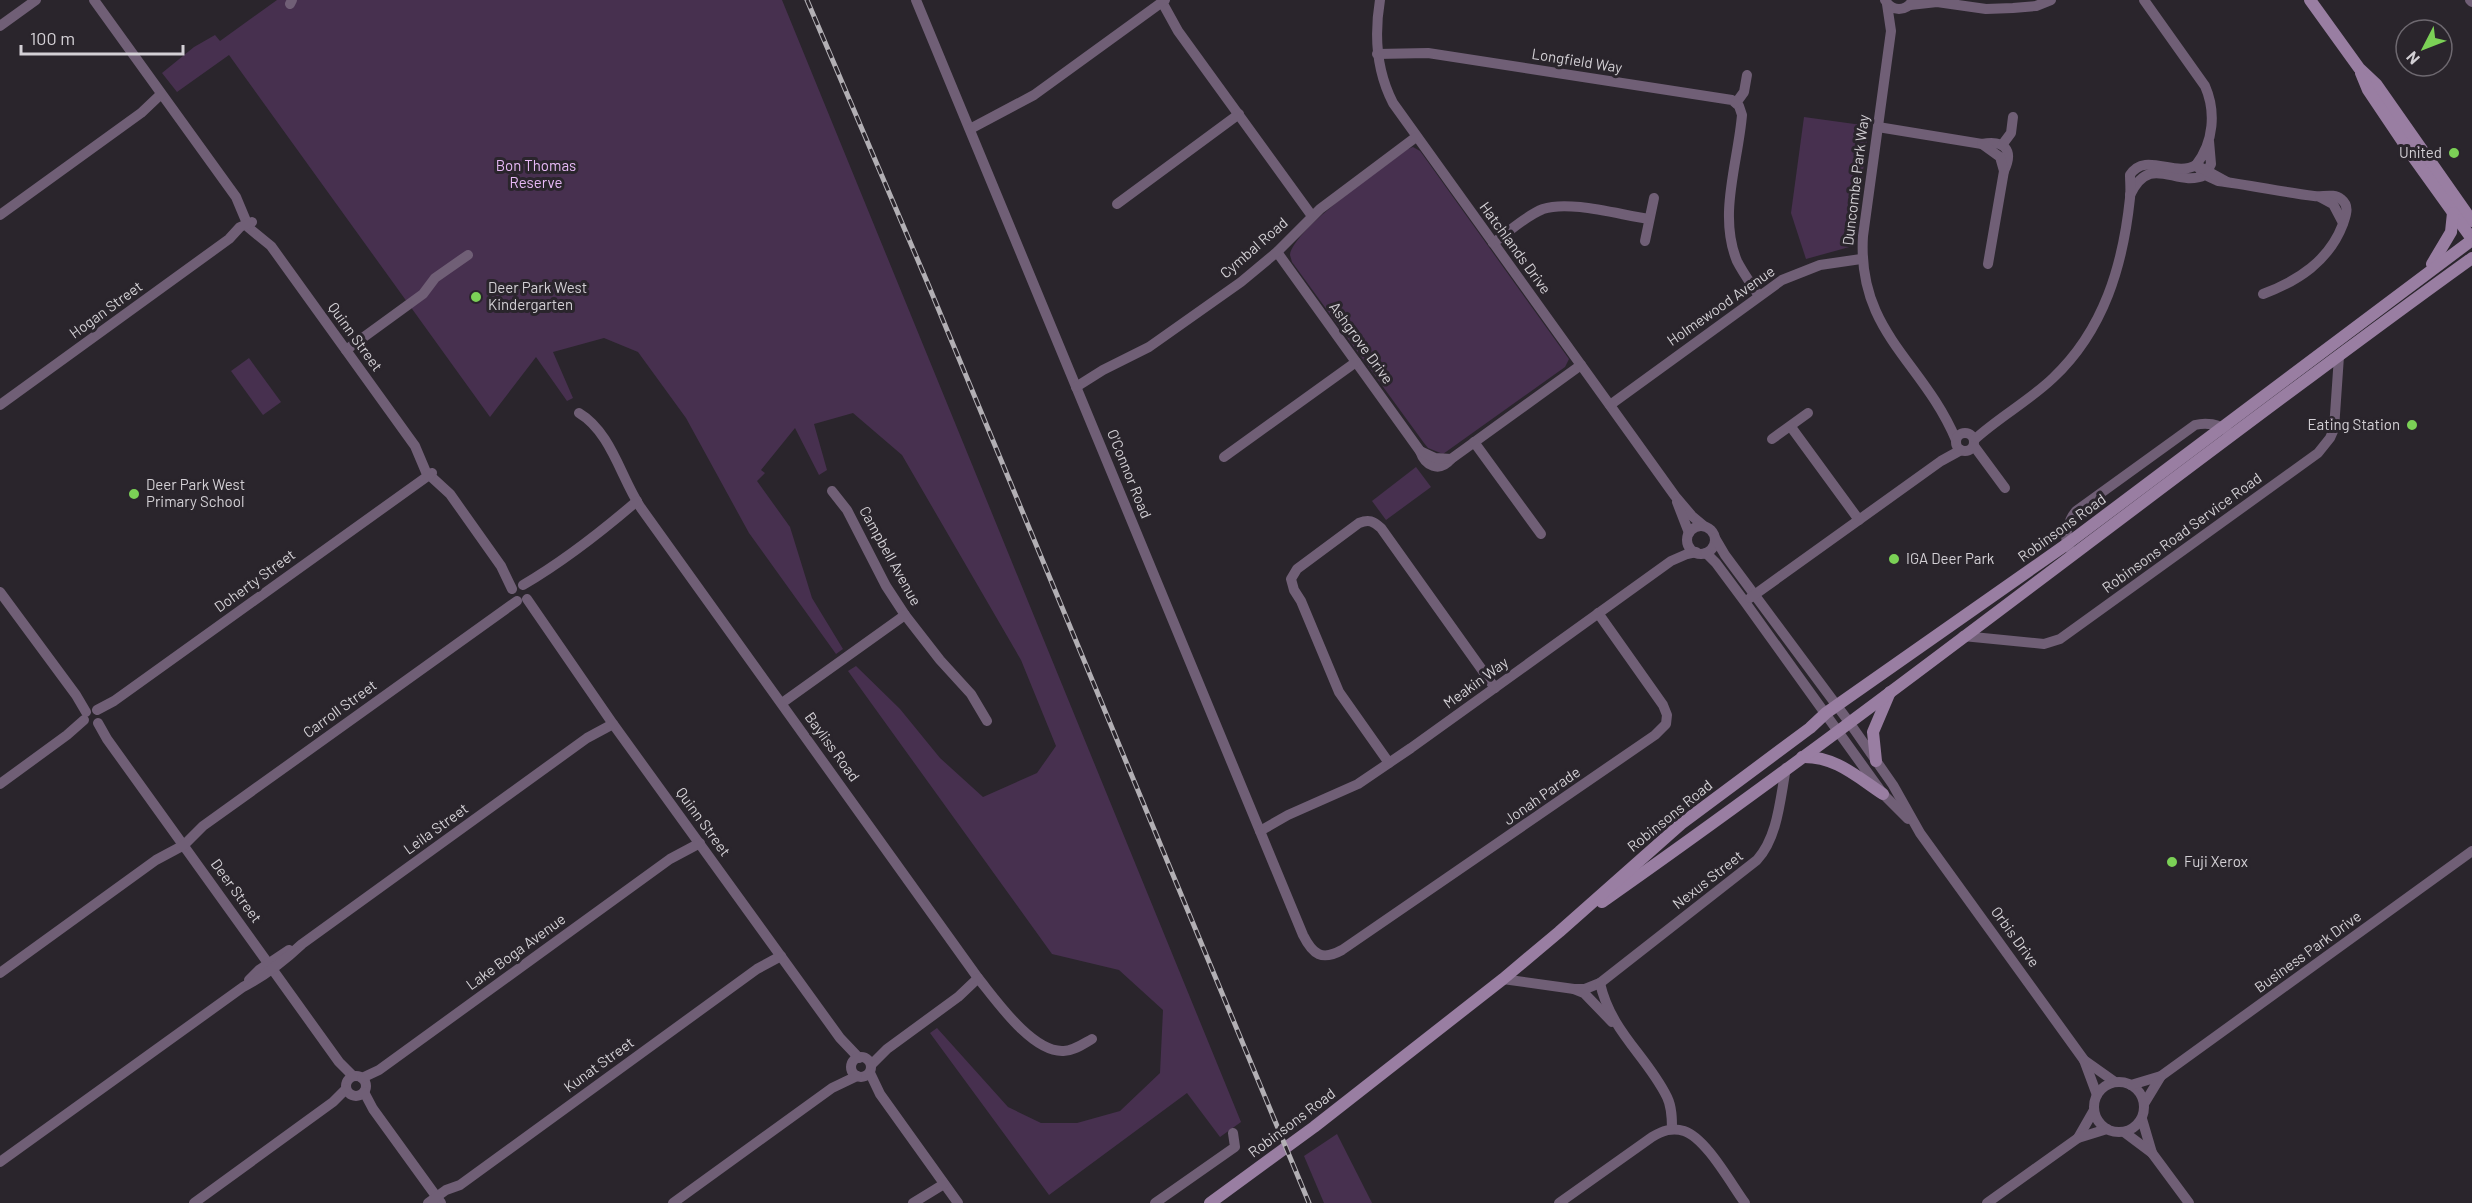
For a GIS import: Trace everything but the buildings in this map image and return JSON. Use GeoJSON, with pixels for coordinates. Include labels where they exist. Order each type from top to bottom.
{"type":"FeatureCollection","features":[{"type":"Feature","properties":{"kind":"main road"},"geometry":{"type":"LineString","coordinates":[[2310,0],[2359,68],[2376,84],[2472,221]]}},
{"type":"Feature","properties":{"kind":"main road"},"geometry":{"type":"LineString","coordinates":[[2359,68],[2368,90],[2472,239]]}},
{"type":"Feature","properties":{"kind":"main road"},"geometry":{"type":"LineString","coordinates":[[2442,180],[2472,207]]}},
{"type":"Feature","properties":{"kind":"main road"},"geometry":{"type":"LineString","coordinates":[[2422,277],[2451,232],[2453,213]]}},
{"type":"Feature","properties":{"kind":"main road","name":"Robinsons Road"},"geometry":{"type":"LineString","coordinates":[[1559,932],[1891,691],[1963,636],[2069,549],[2227,431],[2472,239]]}},
{"type":"Feature","properties":{"kind":"main road","name":"Robinsons Road"},"geometry":{"type":"LineString","coordinates":[[2227,431],[2339,356],[2472,258]]}},
{"type":"Feature","properties":{"kind":"main road","name":"Robinsons Road"},"geometry":{"type":"LineString","coordinates":[[1210,1203],[1314,1127],[1503,979],[1680,824],[1831,710],[2069,549]]}},
{"type":"Feature","properties":{"kind":"main road"},"geometry":{"type":"LineString","coordinates":[[1876,761],[1873,732],[1891,691]]}},
{"type":"Feature","properties":{"kind":"main road"},"geometry":{"type":"LineString","coordinates":[[1801,757],[1819,757],[1832,761],[1883,794]]}},
{"type":"Feature","properties":{"kind":"street"},"geometry":{"type":"LineString","coordinates":[[0,26],[36,0]]}},
{"type":"Feature","properties":{"kind":"street","name":"Quinn Street"},"geometry":{"type":"LineString","coordinates":[[94,0],[236,197],[244,204],[250,224],[267,235],[271,246],[415,446],[424,454],[429,473],[446,485],[450,494],[610,720],[958,1203]]}},
{"type":"Feature","properties":{"kind":"street","name":"O'Connor Road"},"geometry":{"type":"LineString","coordinates":[[918,0],[1303,935],[1312,949],[1320,955]]}},
{"type":"Feature","properties":{"kind":"street","name":"Hatchlands Drive"},"geometry":{"type":"LineString","coordinates":[[1380,0],[1376,37],[1378,58],[1388,93],[1416,137],[1675,496],[1704,526]]}},
{"type":"Feature","properties":{"kind":"street"},"geometry":{"type":"LineString","coordinates":[[1885,2],[1894,9],[1910,4],[1935,1],[1986,9],[2036,6],[2051,0]]}},
{"type":"Feature","properties":{"kind":"street"},"geometry":{"type":"LineString","coordinates":[[2130,195],[2143,176],[2157,172],[2194,179],[2207,173],[2211,164],[2210,96],[2144,0]]}},
{"type":"Feature","properties":{"kind":"street","name":"Duncombe Park Way"},"geometry":{"type":"LineString","coordinates":[[1885,2],[1891,31],[1861,259],[1868,293],[1883,328],[1946,417],[1965,442],[1989,466],[2005,489]]}},
{"type":"Feature","properties":{"kind":"street"},"geometry":{"type":"LineString","coordinates":[[968,125],[1034,95],[1161,3],[1178,31],[1312,216]]}},
{"type":"Feature","properties":{"kind":"street","name":"Duncombe Park Way"},"geometry":{"type":"LineString","coordinates":[[1891,31],[1910,4]]}},
{"type":"Feature","properties":{"kind":"street","name":"Longfield Way"},"geometry":{"type":"LineString","coordinates":[[1378,58],[1428,53],[1728,99],[1736,103]]}},
{"type":"Feature","properties":{"kind":"street"},"geometry":{"type":"LineString","coordinates":[[1747,75],[1744,92],[1736,103],[1742,115],[1728,214],[1731,240],[1738,262],[1759,296]]}},
{"type":"Feature","properties":{"kind":"street"},"geometry":{"type":"LineString","coordinates":[[0,215],[163,97]]}},
{"type":"Feature","properties":{"kind":"street"},"geometry":{"type":"LineString","coordinates":[[1118,204],[1239,114]]}},
{"type":"Feature","properties":{"kind":"street"},"geometry":{"type":"LineString","coordinates":[[2002,145],[2011,133],[2013,117]]}},
{"type":"Feature","properties":{"kind":"street"},"geometry":{"type":"LineString","coordinates":[[1878,127],[1982,144],[1991,142],[2002,145],[2009,160],[2004,171],[1988,264]]}},
{"type":"Feature","properties":{"kind":"street","name":"Cymbal Road"},"geometry":{"type":"LineString","coordinates":[[1074,382],[1149,347],[1241,282],[1276,252],[1312,216],[1416,137]]}},
{"type":"Feature","properties":{"kind":"street"},"geometry":{"type":"LineString","coordinates":[[1745,602],[1990,425],[2052,379],[2071,361],[2087,339],[2104,308],[2116,276],[2124,242],[2130,175],[2138,166],[2145,163],[2183,170],[2196,165],[2209,141]]}},
{"type":"Feature","properties":{"kind":"street"},"geometry":{"type":"LineString","coordinates":[[1982,144],[2000,157],[2004,171]]}},
{"type":"Feature","properties":{"kind":"street"},"geometry":{"type":"LineString","coordinates":[[2196,165],[2207,173],[2228,182],[2317,196],[2333,204],[2340,214],[2343,223],[2333,245],[2316,264],[2291,283],[2262,294]]}},
{"type":"Feature","properties":{"kind":"street"},"geometry":{"type":"LineString","coordinates":[[1645,241],[1654,198]]}},
{"type":"Feature","properties":{"kind":"street"},"geometry":{"type":"LineString","coordinates":[[1493,243],[1530,216],[1545,209],[1584,208],[1649,219]]}},
{"type":"Feature","properties":{"kind":"street","name":"Hogan Street"},"geometry":{"type":"LineString","coordinates":[[0,405],[250,224]]}},
{"type":"Feature","properties":{"kind":"street","name":"Ashgrove Drive"},"geometry":{"type":"LineString","coordinates":[[1276,252],[1420,451],[1435,458],[1450,459],[1581,365]]}},
{"type":"Feature","properties":{"kind":"street"},"geometry":{"type":"LineString","coordinates":[[346,350],[423,294],[435,278],[468,255]]}},
{"type":"Feature","properties":{"kind":"street","name":"Holmewood Avenue"},"geometry":{"type":"LineString","coordinates":[[1610,405],[1782,280],[1820,265],[1861,259]]}},
{"type":"Feature","properties":{"kind":"street","name":"Robinsons Road Service Road"},"geometry":{"type":"LineString","coordinates":[[1963,636],[2044,644],[2060,639],[2318,453],[2334,429],[2339,356]]}},
{"type":"Feature","properties":{"kind":"street"},"geometry":{"type":"LineString","coordinates":[[1224,457],[1356,362]]}},
{"type":"Feature","properties":{"kind":"street","name":"Bayliss Road"},"geometry":{"type":"LineString","coordinates":[[579,413],[593,422],[605,439],[639,504],[980,981],[1030,1038],[1044,1048],[1062,1052],[1077,1048],[1092,1039]]}},
{"type":"Feature","properties":{"kind":"street"},"geometry":{"type":"LineString","coordinates":[[1772,440],[1808,413]]}},
{"type":"Feature","properties":{"kind":"street"},"geometry":{"type":"LineString","coordinates":[[2069,549],[2070,522],[2076,511],[2189,429],[2202,423],[2227,431]]}},
{"type":"Feature","properties":{"kind":"street"},"geometry":{"type":"LineString","coordinates":[[1791,427],[1859,520]]}},
{"type":"Feature","properties":{"kind":"street"},"geometry":{"type":"LineString","coordinates":[[1474,442],[1541,534]]}},
{"type":"Feature","properties":{"kind":"street","name":"Doherty Street"},"geometry":{"type":"LineString","coordinates":[[0,783],[429,473]]}},
{"type":"Feature","properties":{"kind":"street","name":"Campbell Avenue"},"geometry":{"type":"LineString","coordinates":[[832,491],[844,504],[882,578],[905,615],[939,660],[971,694],[987,721]]}},
{"type":"Feature","properties":{"kind":"street","name":"Hatchlands Drive"},"geometry":{"type":"LineString","coordinates":[[1675,496],[1688,536]]}},
{"type":"Feature","properties":{"kind":"street","name":"Carroll Street"},"geometry":{"type":"LineString","coordinates":[[0,973],[494,615],[545,572],[639,504]]}},
{"type":"Feature","properties":{"kind":"street"},"geometry":{"type":"LineString","coordinates":[[1704,526],[1712,530],[1725,555],[1755,594],[1831,710],[1716,563],[1690,547],[1688,536],[1695,527],[1704,526]]}},
{"type":"Feature","properties":{"kind":"street"},"geometry":{"type":"LineString","coordinates":[[1389,763],[1339,692],[1301,601],[1298,579],[1302,566],[1352,530],[1368,527],[1385,537],[1495,688]]}},
{"type":"Feature","properties":{"kind":"street","name":"Meakin Way"},"geometry":{"type":"LineString","coordinates":[[1671,561],[1688,536]]}},
{"type":"Feature","properties":{"kind":"street"},"geometry":{"type":"LineString","coordinates":[[1701,553],[1712,549],[1715,538]]}},
{"type":"Feature","properties":{"kind":"street","name":"Meakin Way"},"geometry":{"type":"LineString","coordinates":[[1258,826],[1350,788],[1389,763],[1671,561],[1687,554],[1701,553]]}},
{"type":"Feature","properties":{"kind":"street","name":"Deer Street"},"geometry":{"type":"LineString","coordinates":[[1,595],[76,694],[438,1202]]}},
{"type":"Feature","properties":{"kind":"street","name":"Jonah Parade"},"geometry":{"type":"LineString","coordinates":[[1320,955],[1334,955],[1351,945],[1604,771],[1662,728],[1667,716],[1663,705],[1598,613]]}},
{"type":"Feature","properties":{"kind":"street"},"geometry":{"type":"LineString","coordinates":[[782,703],[905,615]]}},
{"type":"Feature","properties":{"kind":"street","name":"Orbis Drive"},"geometry":{"type":"LineString","coordinates":[[1831,710],[1849,722],[1920,833],[2084,1060],[2097,1095]]}},
{"type":"Feature","properties":{"kind":"street","name":"Orbis Drive"},"geometry":{"type":"LineString","coordinates":[[1831,710],[1838,730],[1883,794],[1920,833]]}},
{"type":"Feature","properties":{"kind":"street","name":"Leila Street"},"geometry":{"type":"LineString","coordinates":[[0,1162],[610,720]]}},
{"type":"Feature","properties":{"kind":"street","name":"Nexus Street"},"geometry":{"type":"LineString","coordinates":[[1503,979],[1574,989],[1585,989],[1600,983],[1748,868],[1766,851],[1775,824],[1786,768]]}},
{"type":"Feature","properties":{"kind":"street","name":"Lake Boga Avenue"},"geometry":{"type":"LineString","coordinates":[[194,1203],[697,839]]}},
{"type":"Feature","properties":{"kind":"street","name":"Business Park Drive"},"geometry":{"type":"LineString","coordinates":[[2131,1085],[2161,1076],[2472,851]]}},
{"type":"Feature","properties":{"kind":"street","name":"Kunat Street"},"geometry":{"type":"LineString","coordinates":[[438,1202],[778,953]]}},
{"type":"Feature","properties":{"kind":"street"},"geometry":{"type":"LineString","coordinates":[[673,1203],[980,981]]}},
{"type":"Feature","properties":{"kind":"street","name":"Nexus Street"},"geometry":{"type":"LineString","coordinates":[[1600,983],[1605,1002],[1620,1030],[1668,1097],[1672,1129]]}},
{"type":"Feature","properties":{"kind":"street","name":"Nexus Street"},"geometry":{"type":"LineString","coordinates":[[1574,989],[1584,993],[1620,1030]]}},
{"type":"Feature","properties":{"kind":"street","name":"Orbis Drive"},"geometry":{"type":"LineString","coordinates":[[2084,1060],[2115,1082]]}},
{"type":"Feature","properties":{"kind":"street","name":"Business Park Drive"},"geometry":{"type":"LineString","coordinates":[[2144,1104],[2161,1076]]}},
{"type":"Feature","properties":{"kind":"street"},"geometry":{"type":"LineString","coordinates":[[2078,1138],[2094,1110],[2097,1095],[2115,1082],[2131,1085],[2138,1090],[2144,1104],[2142,1119],[2152,1153]]}},
{"type":"Feature","properties":{"kind":"street"},"geometry":{"type":"LineString","coordinates":[[2094,1110],[2101,1124],[2107,1129]]}},
{"type":"Feature","properties":{"kind":"street"},"geometry":{"type":"LineString","coordinates":[[1987,1203],[2078,1138],[2107,1129],[2124,1132],[2131,1130],[2142,1119]]}},
{"type":"Feature","properties":{"kind":"street"},"geometry":{"type":"LineString","coordinates":[[1559,1203],[1652,1137],[1672,1129],[1693,1135],[1703,1145],[1744,1203]]}},
{"type":"Feature","properties":{"kind":"street"},"geometry":{"type":"LineString","coordinates":[[2124,1132],[2152,1153],[2189,1203]]}},
{"type":"Feature","properties":{"kind":"street","name":"Robinsons Road"},"geometry":{"type":"LineString","coordinates":[[1155,1203],[1235,1146],[1233,1133]]}},
{"type":"Feature","properties":{"kind":"street"},"geometry":{"type":"LineString","coordinates":[[916,1200],[942,1181]]}},
{"type":"Feature","properties":{"kind":"green space","name":"Bon Thomas Reserve"},"geometry":{"type":"Polygon","coordinates":[[[277,0],[782,0],[1241,1122],[1220,1137],[1187,1093],[1049,1195],[930,1033],[937,1028],[1008,1107],[1041,1123],[1077,1123],[1120,1111],[1160,1073],[1163,1010],[1119,970],[1052,954],[848,671],[856,666],[900,709],[940,758],[983,797],[1037,773],[1056,746],[1021,660],[902,455],[853,413],[814,424],[827,470],[819,475],[795,428],[761,470],[765,473],[757,481],[790,527],[812,598],[843,649],[836,654],[749,533],[686,418],[638,352],[604,338],[553,352],[573,398],[567,401],[536,357],[490,417],[229,55],[177,92],[162,73],[194,47],[215,35],[220,41],[277,0]]]}},
{"type":"Feature","properties":{"kind":"green space"},"geometry":{"type":"Polygon","coordinates":[[[1804,117],[1869,126],[1853,246],[1806,259],[1791,213],[1804,117]]]}},
{"type":"Feature","properties":{"kind":"green space"},"geometry":{"type":"Polygon","coordinates":[[[1413,147],[1420,151],[1569,359],[1565,367],[1443,454],[1428,448],[1424,443],[1292,262],[1290,255],[1295,243],[1323,214],[1361,183],[1413,147]]]}},
{"type":"Feature","properties":{"kind":"green space"},"geometry":{"type":"Polygon","coordinates":[[[249,358],[281,402],[263,415],[231,371],[249,358]]]}},
{"type":"Feature","properties":{"kind":"green space"},"geometry":{"type":"Polygon","coordinates":[[[1416,467],[1431,487],[1386,520],[1372,501],[1416,467]]]}},
{"type":"Feature","properties":{"kind":"green space"},"geometry":{"type":"Polygon","coordinates":[[[1337,1134],[1372,1203],[1324,1203],[1304,1156],[1337,1134]]]}},
{"type":"Feature","properties":{"kind":"railway"},"geometry":{"type":"LineString","coordinates":[[807,0],[928,284],[1309,1203]]}},
{"type":"Feature","properties":{"kind":"place","name":"United"},"geometry":{"type":"Point","coordinates":[2454,153]}},
{"type":"Feature","properties":{"kind":"place","name":"Deer Park West Kindergarten"},"geometry":{"type":"Point","coordinates":[476,297]}},
{"type":"Feature","properties":{"kind":"place","name":"Eating Station"},"geometry":{"type":"Point","coordinates":[2412,425]}},
{"type":"Feature","properties":{"kind":"place","name":"Deer Park West Primary School"},"geometry":{"type":"Point","coordinates":[134,494]}},
{"type":"Feature","properties":{"kind":"place","name":"IGA Deer Park"},"geometry":{"type":"Point","coordinates":[1894,559]}},
{"type":"Feature","properties":{"kind":"place","name":"Fuji Xerox"},"geometry":{"type":"Point","coordinates":[2172,862]}}]}
